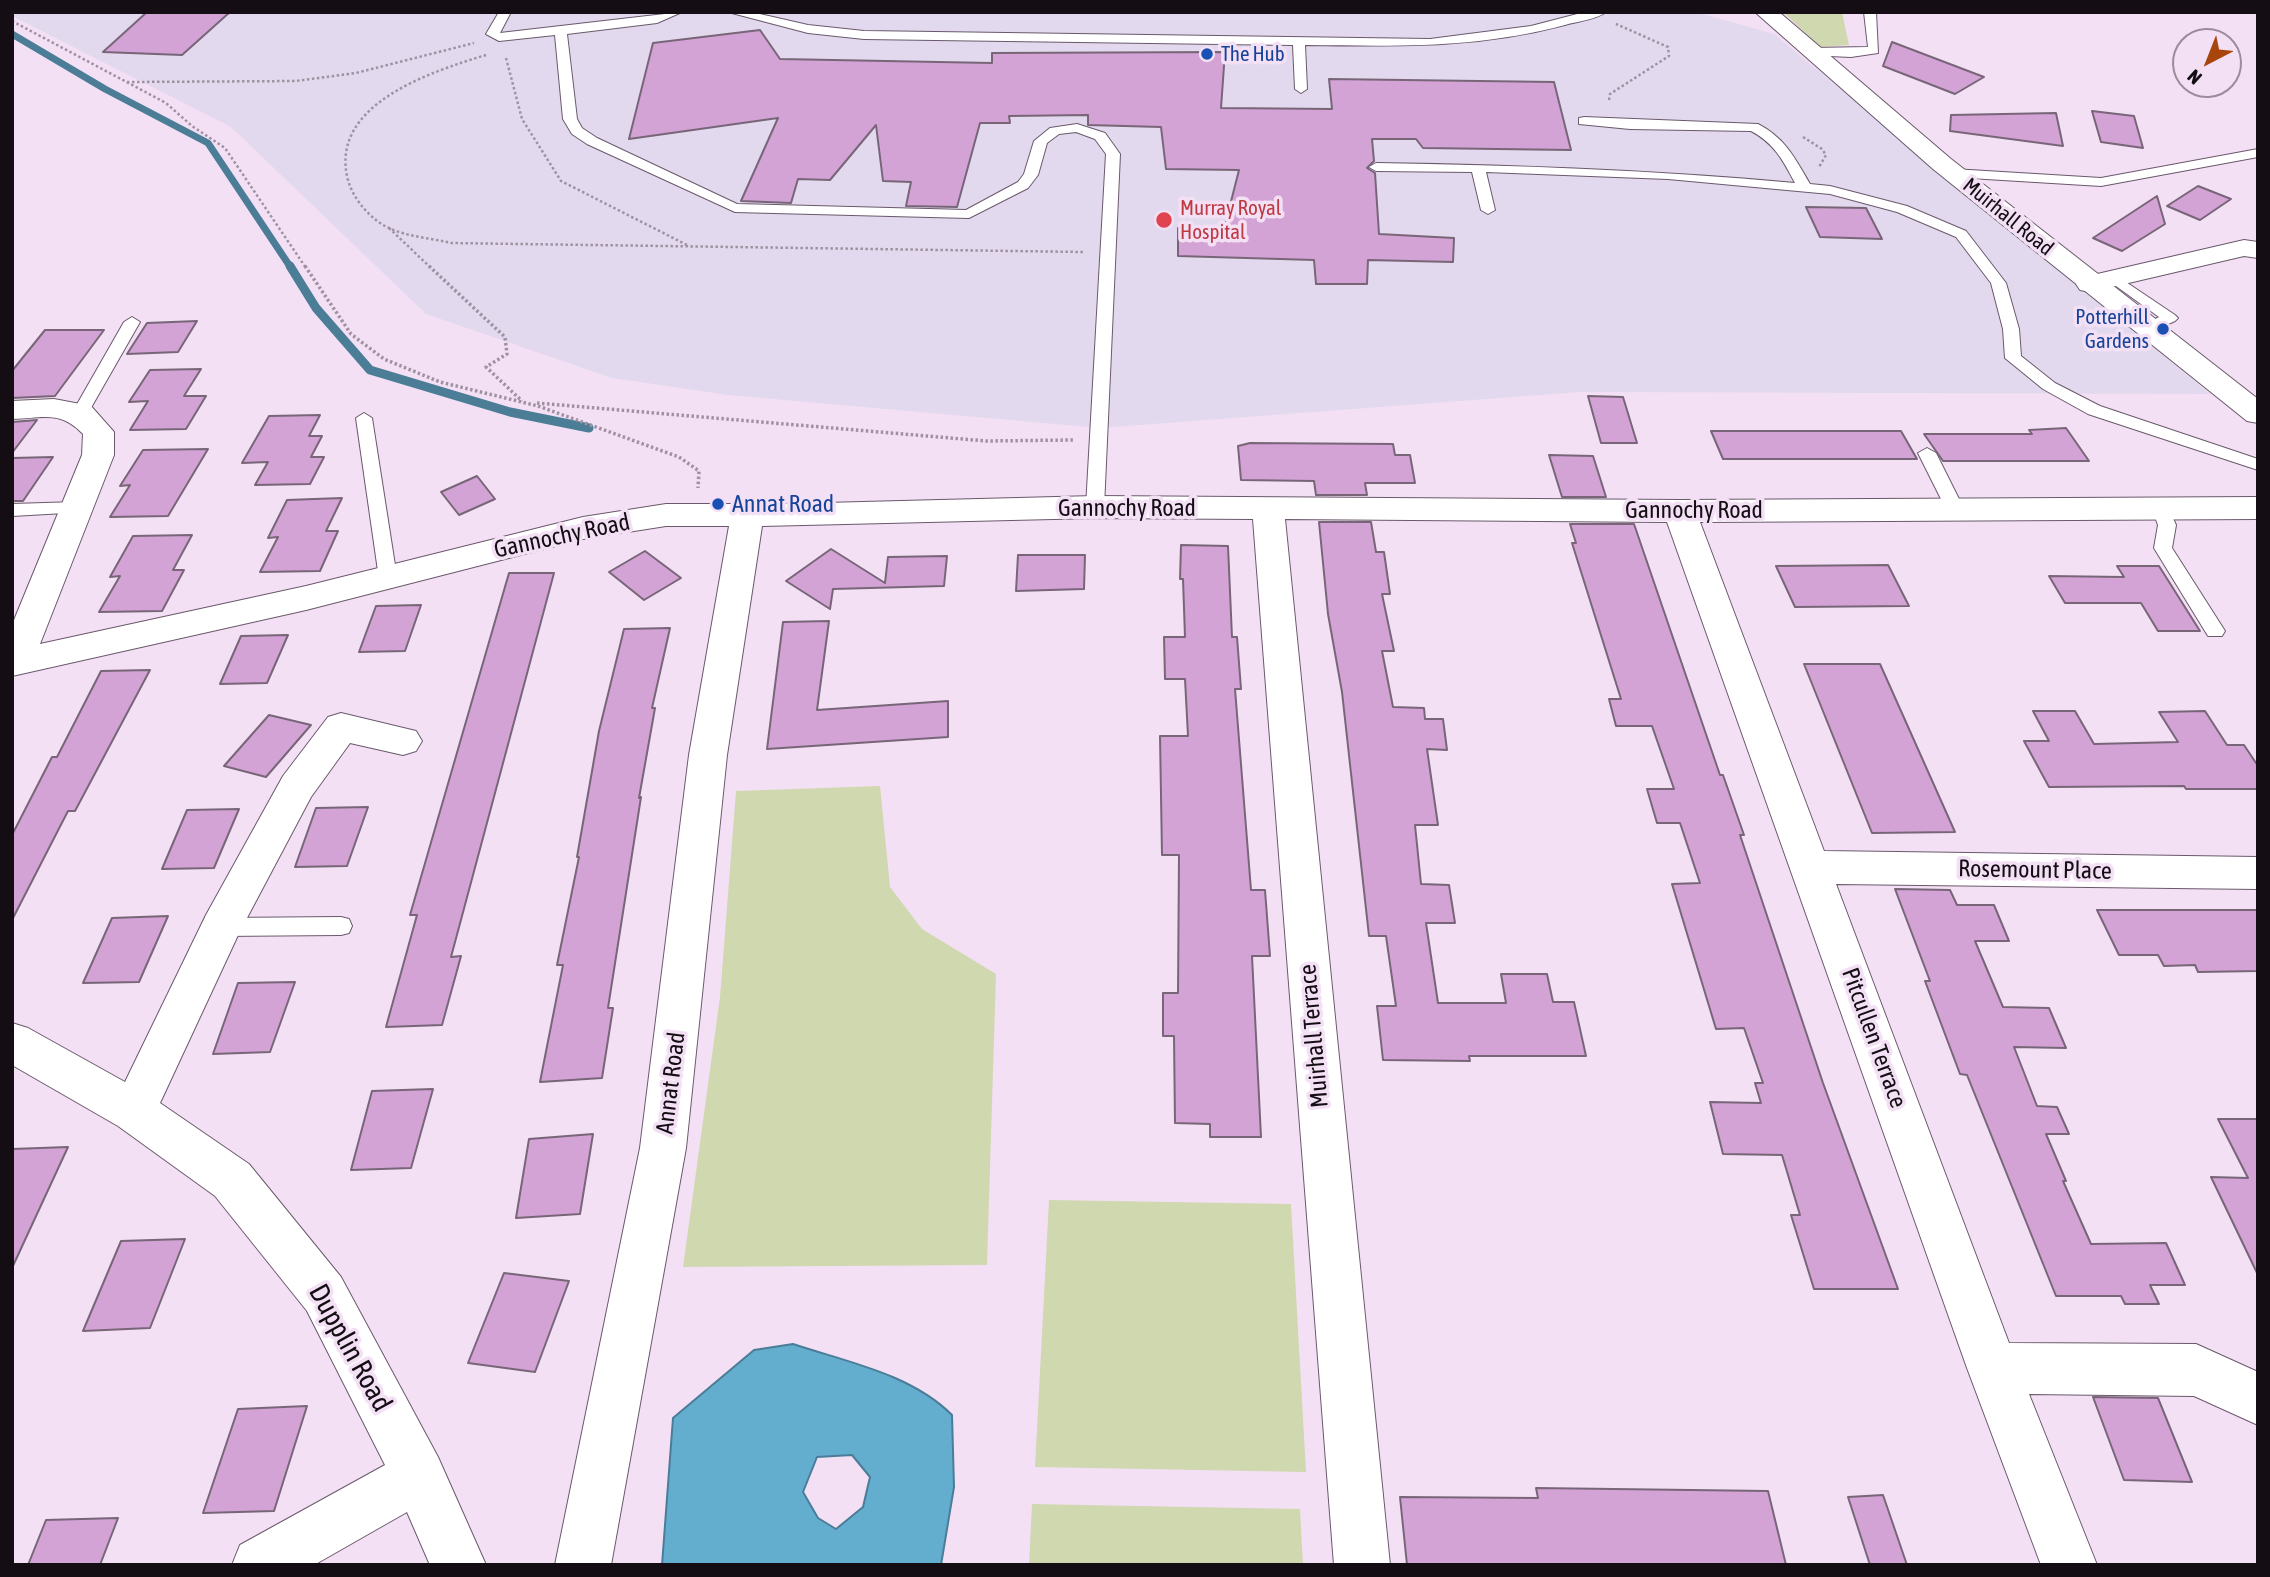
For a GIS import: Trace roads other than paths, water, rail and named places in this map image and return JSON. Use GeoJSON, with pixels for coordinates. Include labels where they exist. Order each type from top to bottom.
{"type":"FeatureCollection","features":[{"type":"Feature","properties":{"kind":"street","name":"Muirhall Road"},"geometry":{"type":"LineString","coordinates":[[1766,12],[1953,173],[2102,281],[2147,328],[2258,414]]}},
{"type":"Feature","properties":{"kind":"street"},"geometry":{"type":"LineString","coordinates":[[2102,281],[2244,248],[2258,250]]}},
{"type":"Feature","properties":{"kind":"street"},"geometry":{"type":"LineString","coordinates":[[12,410],[54,408],[80,413],[99,432],[98,455],[14,662]]}},
{"type":"Feature","properties":{"kind":"street","name":"Gannochy Road"},"geometry":{"type":"LineString","coordinates":[[14,662],[306,598],[583,528],[666,515],[1096,507],[1680,510],[2258,508]]}},
{"type":"Feature","properties":{"kind":"street","name":"Muirhall Terrace"},"geometry":{"type":"LineString","coordinates":[[1268,508],[1362,1565]]}},
{"type":"Feature","properties":{"kind":"street","name":"Pitcullen Terrace"},"geometry":{"type":"LineString","coordinates":[[1680,510],[1993,1368],[2068,1565]]}},
{"type":"Feature","properties":{"kind":"street","name":"Annat Road"},"geometry":{"type":"LineString","coordinates":[[583,1565],[663,1148],[708,755],[747,515]]}},
{"type":"Feature","properties":{"kind":"street"},"geometry":{"type":"LineString","coordinates":[[134,1111],[220,927],[297,787],[341,727],[403,741]]}},
{"type":"Feature","properties":{"kind":"street","name":"Rosemount Place"},"geometry":{"type":"LineString","coordinates":[[1811,867],[2258,873]]}},
{"type":"Feature","properties":{"kind":"street","name":"Dupplin Road"},"geometry":{"type":"LineString","coordinates":[[12,1042],[134,1111],[232,1180],[324,1294],[419,1476],[458,1565]]}},
{"type":"Feature","properties":{"kind":"street"},"geometry":{"type":"LineString","coordinates":[[1993,1368],[2196,1370],[2258,1399]]}},
{"type":"Feature","properties":{"kind":"street"},"geometry":{"type":"LineString","coordinates":[[260,1565],[419,1476]]}},
{"type":"Feature","properties":{"kind":"lane"},"geometry":{"type":"LineString","coordinates":[[505,12],[492,30],[492,34],[499,37],[561,37],[657,19],[676,12]]}},
{"type":"Feature","properties":{"kind":"lane"},"geometry":{"type":"LineString","coordinates":[[734,12],[808,29],[864,35],[1374,44],[1466,40],[1531,30],[1600,12]]}},
{"type":"Feature","properties":{"kind":"lane"},"geometry":{"type":"LineString","coordinates":[[1547,12],[1562,21]]}},
{"type":"Feature","properties":{"kind":"lane"},"geometry":{"type":"LineString","coordinates":[[1812,52],[1851,54],[1874,50],[1870,12]]}},
{"type":"Feature","properties":{"kind":"lane"},"geometry":{"type":"LineString","coordinates":[[561,37],[570,119],[578,131],[592,141],[735,208],[969,214],[1023,185],[1031,175],[1041,141],[1055,131],[1077,128],[1100,136],[1113,153],[1096,507]]}},
{"type":"Feature","properties":{"kind":"lane"},"geometry":{"type":"LineString","coordinates":[[1299,42],[1301,89]]}},
{"type":"Feature","properties":{"kind":"lane"},"geometry":{"type":"LineString","coordinates":[[1584,121],[1630,125],[1753,127],[1771,136],[1784,150],[1805,188]]}},
{"type":"Feature","properties":{"kind":"lane"},"geometry":{"type":"LineString","coordinates":[[1953,173],[2101,181],[2258,153]]}},
{"type":"Feature","properties":{"kind":"lane"},"geometry":{"type":"LineString","coordinates":[[1376,167],[1668,175],[1830,190],[1902,209],[1961,234],[1998,283],[2011,329],[2013,358],[2049,386],[2094,410],[2258,465]]}},
{"type":"Feature","properties":{"kind":"lane"},"geometry":{"type":"LineString","coordinates":[[1478,168],[1488,210]]}},
{"type":"Feature","properties":{"kind":"lane"},"geometry":{"type":"LineString","coordinates":[[80,413],[132,322]]}},
{"type":"Feature","properties":{"kind":"lane"},"geometry":{"type":"LineString","coordinates":[[364,418],[387,578]]}},
{"type":"Feature","properties":{"kind":"lane"},"geometry":{"type":"LineString","coordinates":[[1927,453],[1955,509]]}},
{"type":"Feature","properties":{"kind":"lane"},"geometry":{"type":"LineString","coordinates":[[12,510],[77,508]]}},
{"type":"Feature","properties":{"kind":"lane"},"geometry":{"type":"LineString","coordinates":[[2161,509],[2167,532],[2162,548],[2215,631]]}},
{"type":"Feature","properties":{"kind":"lane"},"geometry":{"type":"LineString","coordinates":[[220,927],[341,926]]}},
{"type":"Feature","properties":{"kind":"water"},"geometry":{"type":"Polygon","coordinates":[[[793,1344],[856,1364],[917,1389],[952,1415],[954,1487],[941,1565],[662,1565],[673,1418],[754,1350],[793,1344]],[[852,1455],[817,1457],[803,1492],[818,1518],[836,1529],[863,1507],[870,1477],[852,1455]]]}},
{"type":"Feature","properties":{"kind":"waterway"},"geometry":{"type":"LineString","coordinates":[[12,34],[105,89],[208,143],[291,268]]}},
{"type":"Feature","properties":{"kind":"waterway"},"geometry":{"type":"LineString","coordinates":[[290,266],[316,308],[370,370],[510,412],[589,428]]}},
{"type":"Feature","properties":{"kind":"place","name":"The Hub"},"geometry":{"type":"Point","coordinates":[1207,54]}},
{"type":"Feature","properties":{"kind":"place","name":"Murray Royal Hospital"},"geometry":{"type":"Point","coordinates":[1164,220]}},
{"type":"Feature","properties":{"kind":"place","name":"Potterhill Gardens"},"geometry":{"type":"Point","coordinates":[2163,329]}},
{"type":"Feature","properties":{"kind":"place","name":"Annat Road"},"geometry":{"type":"Point","coordinates":[718,504]}}]}
